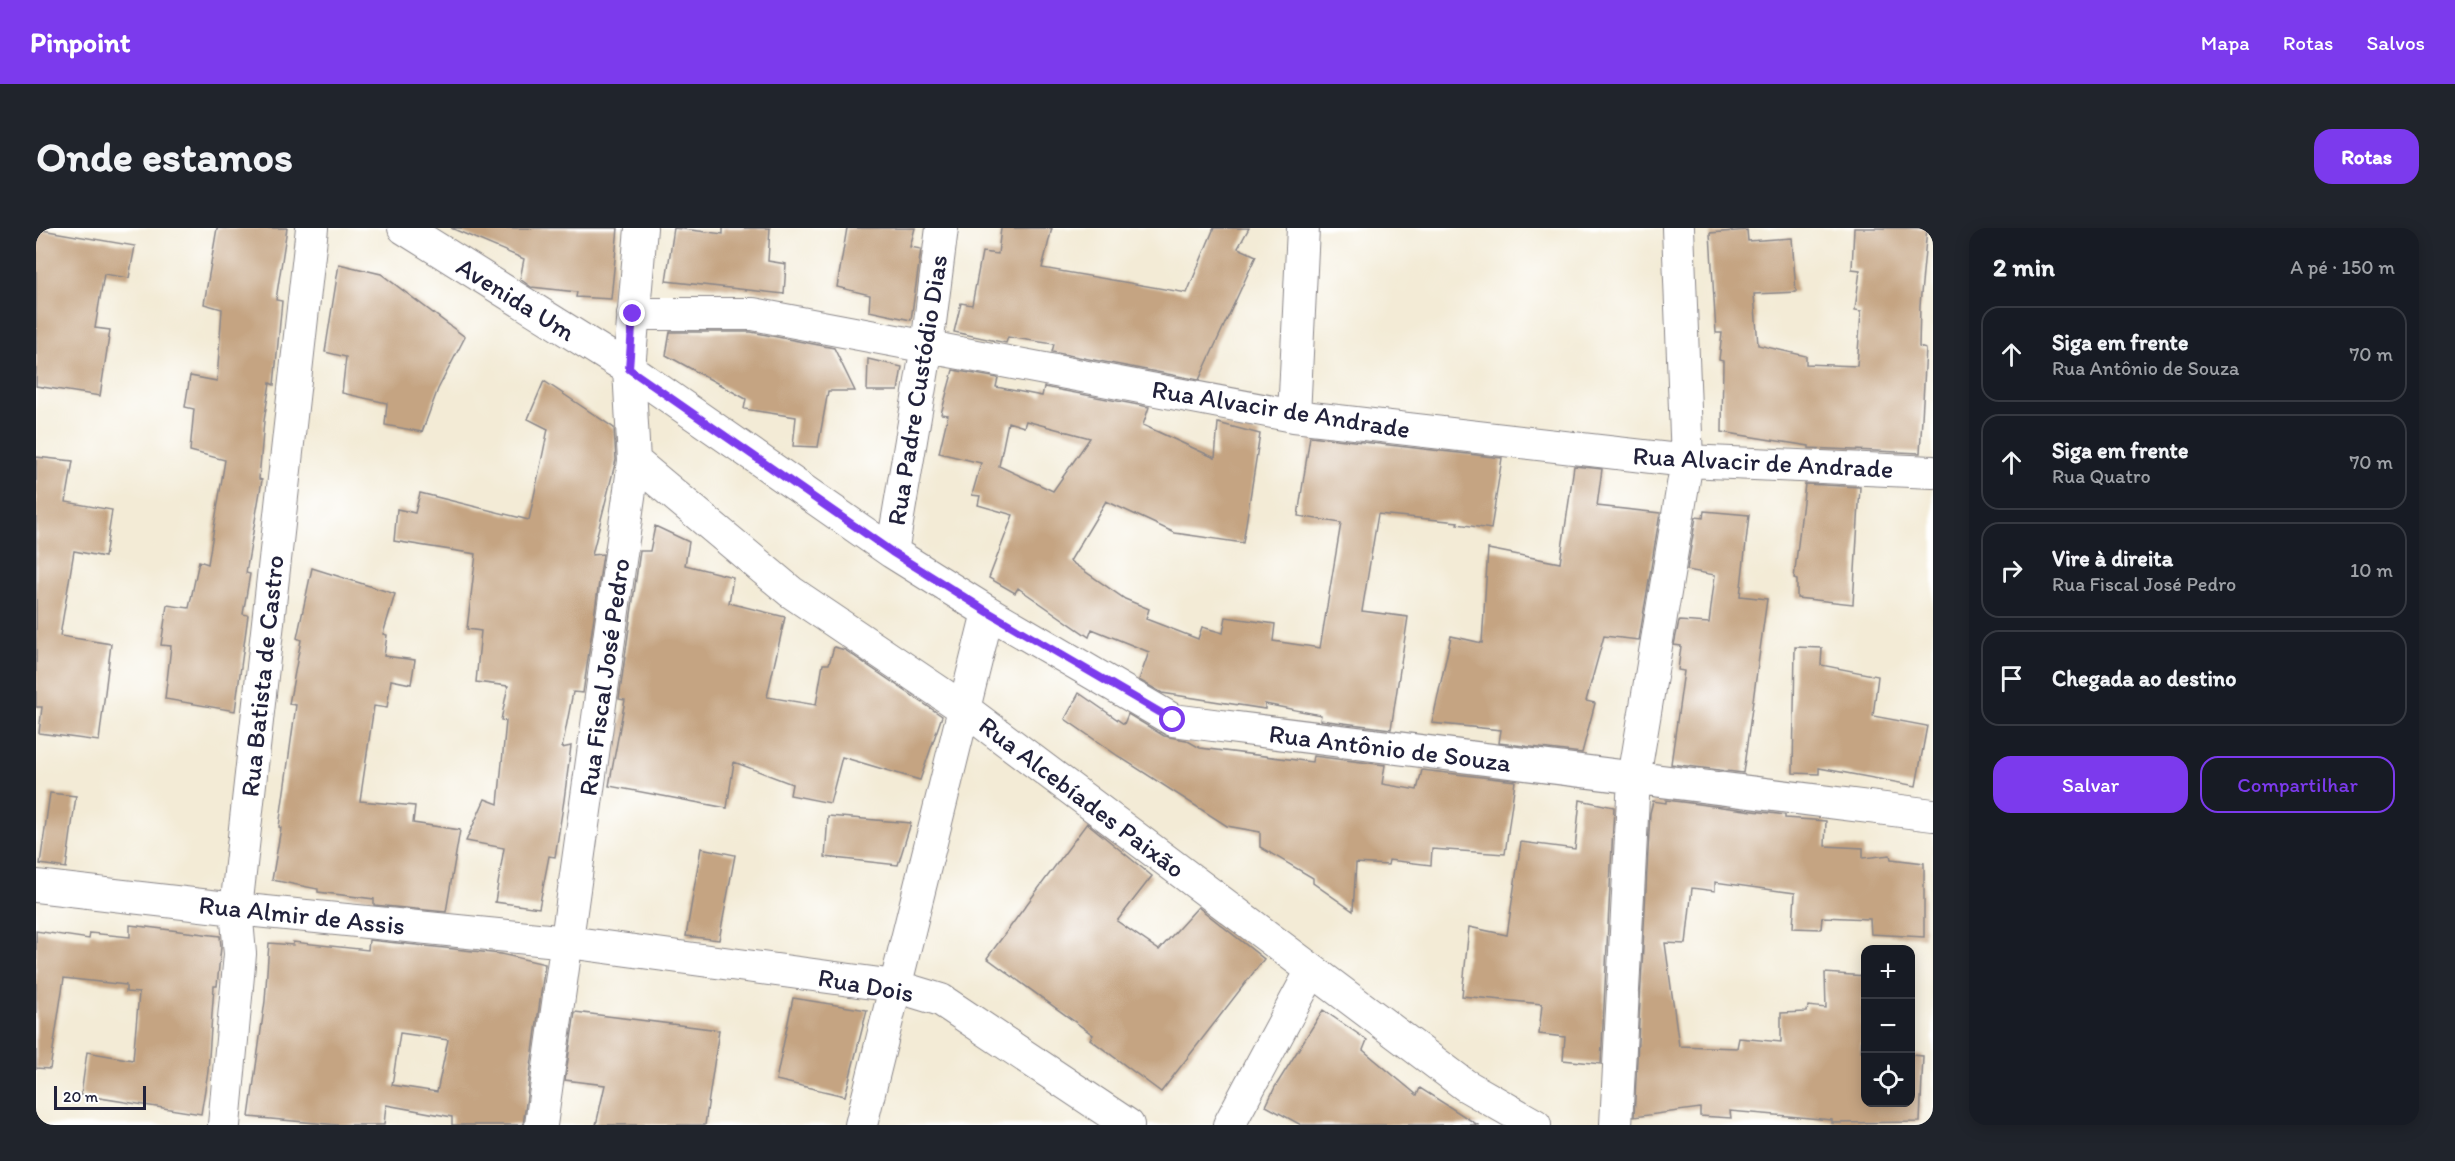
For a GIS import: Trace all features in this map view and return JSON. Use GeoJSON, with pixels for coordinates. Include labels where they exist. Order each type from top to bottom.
{"type":"FeatureCollection","features":[{"type":"Feature","properties":{"kind":"street","name":"Rua Batista de Castro"},"geometry":{"type":"LineString","coordinates":[[224,1125],[240,954],[236,909],[312,228]]}},
{"type":"Feature","properties":{"kind":"street","name":"Avenida Um"},"geometry":{"type":"LineString","coordinates":[[404,228],[629,369],[892,552]]}},
{"type":"Feature","properties":{"kind":"street","name":"Rua Fiscal José Pedro"},"geometry":{"type":"LineString","coordinates":[[541,1125],[634,461],[629,369],[641,228]]}},
{"type":"Feature","properties":{"kind":"street","name":"Rua Padre Custódio Dias"},"geometry":{"type":"LineString","coordinates":[[892,552],[927,346],[942,228]]}},
{"type":"Feature","properties":{"kind":"street"},"geometry":{"type":"LineString","coordinates":[[1294,416],[1303,228]]}},
{"type":"Feature","properties":{"kind":"street"},"geometry":{"type":"LineString","coordinates":[[1616,1125],[1634,778],[1688,461],[1678,228]]}},
{"type":"Feature","properties":{"kind":"street","name":"Rua Alvacir de Andrade"},"geometry":{"type":"LineString","coordinates":[[633,314],[753,314],[1294,416],[1688,461],[1933,472]]}},
{"type":"Feature","properties":{"kind":"street","name":"Rua Alcebíades Paixão"},"geometry":{"type":"LineString","coordinates":[[634,461],[790,592],[963,708],[1465,1085],[1535,1125]]}},
{"type":"Feature","properties":{"kind":"street","name":"Rua Antônio de Souza"},"geometry":{"type":"LineString","coordinates":[[892,552],[988,612],[1173,720],[1933,815]]}},
{"type":"Feature","properties":{"kind":"street"},"geometry":{"type":"LineString","coordinates":[[861,1125],[988,612]]}},
{"type":"Feature","properties":{"kind":"street","name":"Rua Almir de Assis"},"geometry":{"type":"LineString","coordinates":[[36,886],[236,909],[568,942]]}},
{"type":"Feature","properties":{"kind":"street","name":"Rua Dois"},"geometry":{"type":"LineString","coordinates":[[568,942],[895,986],[942,1000],[1128,1125]]}},
{"type":"Feature","properties":{"kind":"street"},"geometry":{"type":"LineString","coordinates":[[1229,1125],[1312,970]]}},
{"type":"Feature","properties":{"kind":"building"},"geometry":{"type":"Polygon","coordinates":[[[217,228],[287,228],[276,300],[282,301],[274,385],[270,383],[264,421],[259,479],[262,480],[246,573],[250,574],[243,614],[248,615],[235,711],[165,699],[171,646],[161,645],[167,605],[189,608],[199,561],[208,564],[225,460],[190,451],[194,409],[185,407],[190,376],[217,381],[222,309],[204,304],[217,228]]]}},
{"type":"Feature","properties":{"kind":"building"},"geometry":{"type":"Polygon","coordinates":[[[451,228],[618,228],[611,299],[576,297],[577,292],[531,287],[520,279],[524,259],[451,228]]]}},
{"type":"Feature","properties":{"kind":"building"},"geometry":{"type":"Polygon","coordinates":[[[674,228],[723,234],[723,228],[770,228],[768,261],[786,264],[784,294],[666,281],[674,228]]]}},
{"type":"Feature","properties":{"kind":"building"},"geometry":{"type":"Polygon","coordinates":[[[847,228],[915,228],[910,247],[921,249],[911,320],[869,311],[870,295],[837,287],[847,228]]]}},
{"type":"Feature","properties":{"kind":"building"},"geometry":{"type":"Polygon","coordinates":[[[1001,228],[1052,228],[1042,268],[1187,293],[1214,228],[1249,228],[1238,248],[1256,256],[1199,380],[1052,352],[1054,344],[1008,337],[1006,343],[954,332],[961,303],[972,305],[982,252],[998,254],[1001,228]]]}},
{"type":"Feature","properties":{"kind":"building"},"geometry":{"type":"Polygon","coordinates":[[[1854,228],[1927,228],[1920,305],[1919,347],[1926,349],[1920,453],[1809,448],[1809,446],[1722,432],[1723,361],[1719,360],[1722,333],[1716,333],[1710,233],[1747,230],[1748,241],[1792,238],[1796,292],[1754,294],[1758,345],[1806,356],[1806,364],[1857,366],[1861,311],[1855,310],[1860,270],[1852,269],[1854,228]]]}},
{"type":"Feature","properties":{"kind":"building"},"geometry":{"type":"Polygon","coordinates":[[[36,229],[135,246],[129,278],[104,274],[95,328],[110,330],[100,396],[36,386],[36,229]]]}},
{"type":"Feature","properties":{"kind":"building"},"geometry":{"type":"Polygon","coordinates":[[[339,264],[381,274],[465,337],[438,389],[422,432],[385,425],[387,403],[342,393],[346,357],[325,352],[339,264]]]}},
{"type":"Feature","properties":{"kind":"building"},"geometry":{"type":"Polygon","coordinates":[[[670,332],[751,332],[834,348],[855,391],[828,391],[818,447],[793,446],[796,417],[744,409],[746,399],[666,355],[670,332]]]}},
{"type":"Feature","properties":{"kind":"building"},"geometry":{"type":"Polygon","coordinates":[[[868,359],[902,367],[898,391],[867,391],[868,359]]]}},
{"type":"Feature","properties":{"kind":"building"},"geometry":{"type":"Polygon","coordinates":[[[953,370],[998,378],[996,387],[1042,396],[1044,387],[1149,407],[1143,425],[1215,458],[1218,423],[1260,434],[1243,543],[1175,533],[1106,501],[1070,561],[1125,599],[1149,609],[1146,619],[1198,639],[1202,627],[1223,633],[1226,617],[1275,624],[1273,641],[1320,648],[1341,523],[1298,516],[1310,436],[1502,458],[1491,529],[1457,524],[1458,522],[1378,514],[1362,611],[1408,617],[1391,729],[1320,720],[1321,715],[1265,704],[1265,709],[1162,693],[1139,680],[1149,652],[1092,629],[1089,637],[1018,588],[1015,593],[989,578],[1013,515],[978,505],[980,496],[972,495],[981,463],[939,453],[948,415],[941,414],[953,370]],[[1026,421],[1024,427],[1008,422],[999,466],[1053,491],[1090,438],[1026,421]]]}},
{"type":"Feature","properties":{"kind":"building"},"geometry":{"type":"Polygon","coordinates":[[[544,381],[614,428],[616,460],[592,555],[603,554],[583,693],[573,692],[562,748],[571,746],[564,800],[555,857],[549,856],[539,908],[495,902],[504,848],[466,841],[485,799],[498,804],[506,721],[501,720],[508,686],[476,682],[481,631],[467,629],[476,554],[394,541],[397,509],[415,513],[420,493],[529,520],[548,429],[528,419],[544,381]]]}},
{"type":"Feature","properties":{"kind":"building"},"geometry":{"type":"Polygon","coordinates":[[[36,457],[73,461],[66,502],[112,510],[105,557],[74,551],[60,636],[111,644],[99,741],[39,733],[42,707],[36,707],[36,457]]]}},
{"type":"Feature","properties":{"kind":"building"},"geometry":{"type":"Polygon","coordinates":[[[1574,466],[1602,469],[1597,506],[1660,513],[1639,640],[1604,636],[1586,701],[1595,703],[1582,753],[1499,743],[1501,730],[1432,723],[1451,636],[1482,643],[1488,549],[1560,563],[1574,466]]]}},
{"type":"Feature","properties":{"kind":"building"},"geometry":{"type":"Polygon","coordinates":[[[1805,484],[1860,487],[1853,604],[1797,598],[1797,580],[1794,579],[1805,484]]]}},
{"type":"Feature","properties":{"kind":"building"},"geometry":{"type":"Polygon","coordinates":[[[1704,511],[1749,515],[1740,596],[1767,599],[1743,773],[1671,764],[1684,671],[1678,670],[1681,646],[1674,645],[1679,621],[1709,623],[1715,575],[1687,570],[1696,517],[1703,518],[1704,511]]]}},
{"type":"Feature","properties":{"kind":"building"},"geometry":{"type":"Polygon","coordinates":[[[655,526],[689,542],[685,565],[733,577],[729,603],[785,617],[767,697],[816,705],[823,664],[829,664],[834,647],[845,650],[942,716],[920,780],[842,757],[830,803],[790,795],[792,784],[734,762],[727,808],[609,786],[625,700],[619,699],[640,551],[650,551],[655,526]]]}},
{"type":"Feature","properties":{"kind":"building"},"geometry":{"type":"Polygon","coordinates":[[[312,568],[395,594],[383,634],[387,635],[384,656],[415,660],[411,684],[391,680],[387,708],[374,706],[360,801],[415,806],[413,823],[460,830],[446,912],[374,905],[374,899],[318,892],[318,889],[272,880],[281,828],[279,827],[296,705],[289,704],[301,640],[297,638],[312,568]]]}},
{"type":"Feature","properties":{"kind":"building"},"geometry":{"type":"Polygon","coordinates":[[[1795,647],[1822,648],[1821,665],[1878,676],[1873,716],[1927,726],[1916,786],[1819,768],[1819,774],[1793,773],[1795,647]]]}},
{"type":"Feature","properties":{"kind":"building"},"geometry":{"type":"Polygon","coordinates":[[[1079,693],[1124,724],[1128,714],[1164,736],[1186,740],[1200,748],[1312,762],[1313,756],[1385,765],[1382,784],[1417,790],[1422,770],[1515,781],[1505,854],[1432,849],[1431,865],[1389,860],[1388,865],[1356,863],[1353,911],[1313,883],[1313,878],[1260,847],[1260,832],[1227,826],[1065,719],[1079,693]]]}},
{"type":"Feature","properties":{"kind":"building"},"geometry":{"type":"Polygon","coordinates":[[[50,793],[76,796],[66,868],[40,864],[50,793]]]}},
{"type":"Feature","properties":{"kind":"building"},"geometry":{"type":"Polygon","coordinates":[[[1580,800],[1614,807],[1601,1064],[1563,1060],[1565,1037],[1539,1034],[1542,1004],[1462,996],[1469,927],[1507,935],[1521,842],[1575,849],[1580,800]]]}},
{"type":"Feature","properties":{"kind":"building"},"geometry":{"type":"Polygon","coordinates":[[[1666,800],[1785,815],[1785,818],[1826,821],[1825,846],[1863,848],[1863,858],[1890,855],[1891,859],[1924,863],[1924,937],[1871,934],[1870,919],[1822,917],[1821,929],[1793,928],[1795,893],[1715,882],[1715,891],[1692,888],[1686,944],[1665,943],[1679,1046],[1737,1048],[1739,1038],[1781,1042],[1781,1013],[1807,1012],[1808,1006],[1826,1008],[1825,973],[1861,976],[1861,1107],[1915,1107],[1915,1055],[1923,1056],[1920,1122],[1832,1123],[1832,1120],[1730,1111],[1731,1118],[1700,1116],[1700,1108],[1634,1117],[1650,813],[1653,801],[1666,803],[1666,800]]]}},
{"type":"Feature","properties":{"kind":"building"},"geometry":{"type":"Polygon","coordinates":[[[828,816],[911,823],[898,865],[825,857],[828,816]]]}},
{"type":"Feature","properties":{"kind":"building"},"geometry":{"type":"Polygon","coordinates":[[[1087,823],[1152,876],[1117,921],[1159,950],[1198,907],[1264,959],[1161,1092],[1090,1039],[1093,1035],[987,958],[1087,823]]]}},
{"type":"Feature","properties":{"kind":"building"},"geometry":{"type":"Polygon","coordinates":[[[701,848],[735,855],[719,940],[686,936],[701,848]]]}},
{"type":"Feature","properties":{"kind":"building"},"geometry":{"type":"Polygon","coordinates":[[[130,925],[220,936],[221,947],[217,986],[214,986],[208,1071],[201,1114],[81,1095],[87,1052],[133,1060],[139,993],[126,992],[126,985],[64,978],[50,1069],[36,1068],[36,931],[89,939],[90,933],[130,937],[130,925]]]}},
{"type":"Feature","properties":{"kind":"building"},"geometry":{"type":"Polygon","coordinates":[[[369,940],[501,954],[545,964],[523,1125],[452,1125],[452,1117],[386,1105],[384,1125],[338,1125],[249,1117],[265,1001],[269,943],[293,945],[293,942],[368,950],[369,940]],[[400,1033],[392,1085],[437,1092],[448,1040],[400,1033]]]}},
{"type":"Feature","properties":{"kind":"building"},"geometry":{"type":"Polygon","coordinates":[[[793,998],[867,1010],[845,1096],[776,1080],[793,998]]]}},
{"type":"Feature","properties":{"kind":"building"},"geometry":{"type":"Polygon","coordinates":[[[1323,1010],[1367,1040],[1363,1050],[1417,1095],[1420,1088],[1478,1125],[1301,1125],[1266,1106],[1275,1087],[1323,1010]]]}},
{"type":"Feature","properties":{"kind":"building"},"geometry":{"type":"Polygon","coordinates":[[[575,1012],[719,1030],[705,1125],[596,1125],[605,1085],[565,1080],[575,1012]]]}},
{"type":"Feature","properties":{"kind":"route"},"geometry":{"type":"LineString","coordinates":[[633,314],[629,369],[892,552],[988,612],[1173,720]]}}]}
